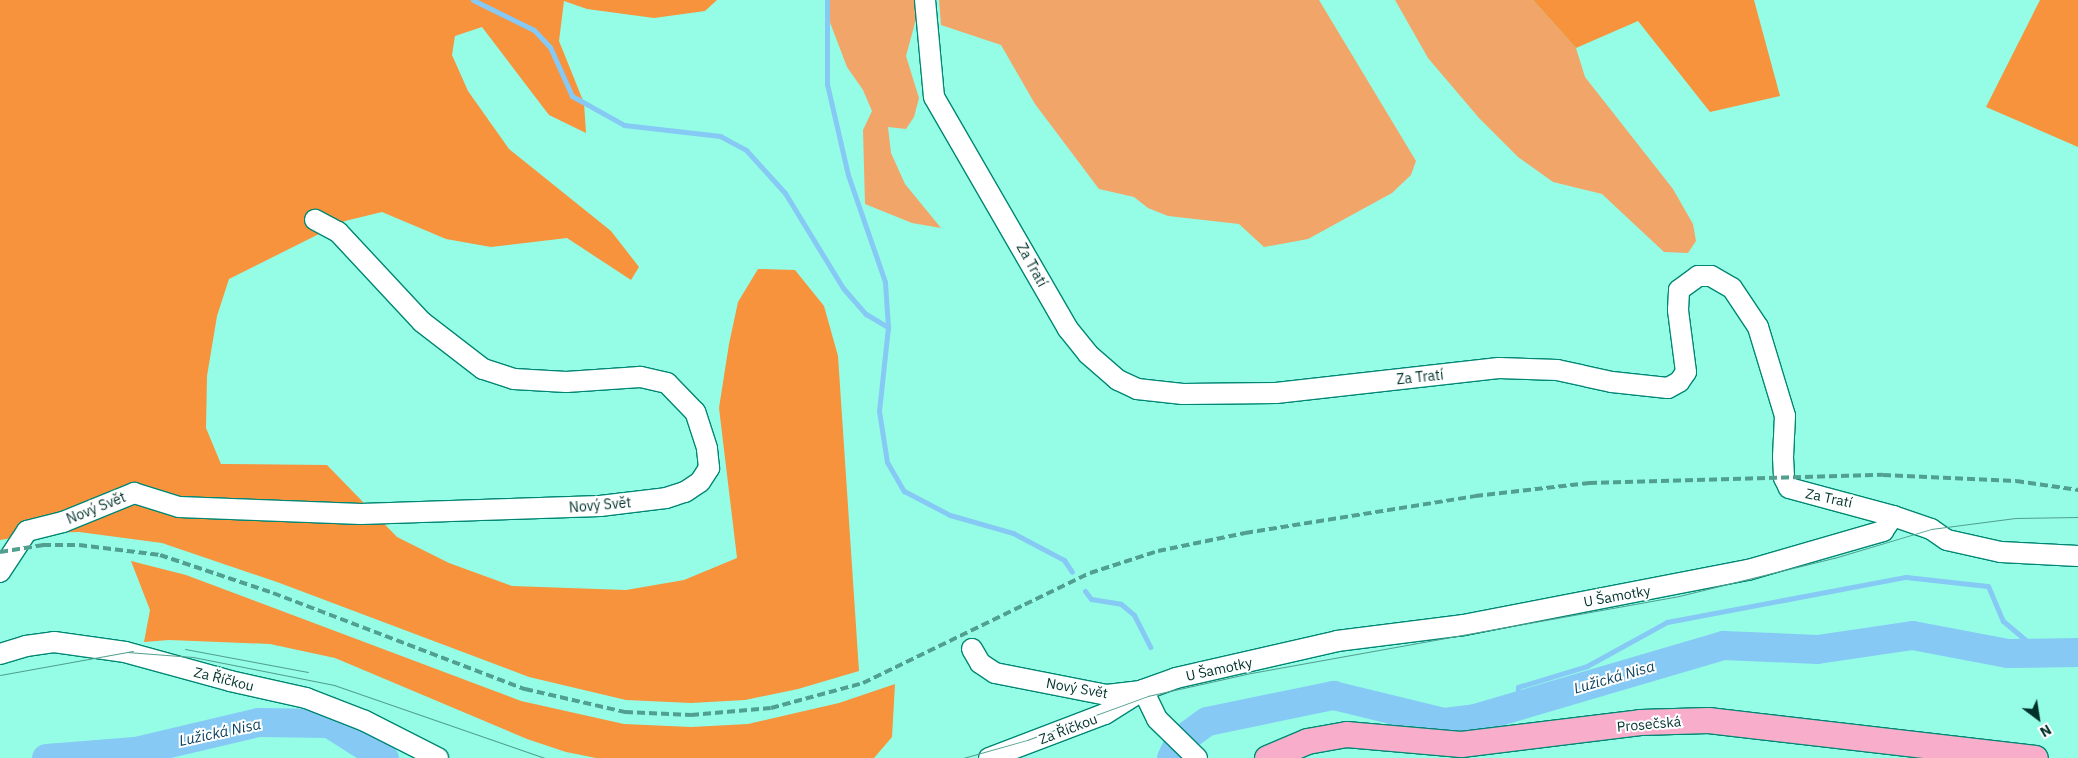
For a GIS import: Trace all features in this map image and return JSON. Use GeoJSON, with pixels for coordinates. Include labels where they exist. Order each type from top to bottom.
{"type":"FeatureCollection","features":[{"type":"Feature","properties":{"kind":"main road","name":"Prosečská"},"geometry":{"type":"LineString","coordinates":[[1267,758],[1307,741],[1346,734],[1461,744],[1640,722],[1708,720],[2035,758]]}},
{"type":"Feature","properties":{"kind":"street","name":"Za Tratí"},"geometry":{"type":"LineString","coordinates":[[925,0],[934,97],[1068,329],[1088,354],[1118,380],[1137,389],[1183,394],[1276,393],[1499,368],[1557,370],[1612,382],[1668,388],[1679,382],[1686,372],[1678,310],[1679,290],[1698,276],[1711,276],[1732,288],[1758,327],[1785,416],[1784,478],[1789,488],[1893,516]]}},
{"type":"Feature","properties":{"kind":"street","name":"Nový Svět"},"geometry":{"type":"LineString","coordinates":[[0,572],[27,531],[69,520],[134,493],[179,507],[361,514],[600,506],[666,498],[685,492],[700,482],[709,468],[701,430],[695,412],[667,383],[640,377],[566,382],[514,379],[483,369],[422,322],[338,232],[315,220]]}},
{"type":"Feature","properties":{"kind":"street"},"geometry":{"type":"LineString","coordinates":[[1893,516],[1923,525],[1947,540],[2001,552],[2078,556]]}},
{"type":"Feature","properties":{"kind":"street","name":"U Šamotky"},"geometry":{"type":"LineString","coordinates":[[1143,690],[1184,676],[1337,641],[1464,625],[1748,570],[1883,531],[1893,516]]}},
{"type":"Feature","properties":{"kind":"street","name":"Za Říčkou"},"geometry":{"type":"LineString","coordinates":[[0,654],[26,646],[54,642],[125,652],[230,682],[306,698],[365,721],[438,758]]}},
{"type":"Feature","properties":{"kind":"street","name":"Nový Svět"},"geometry":{"type":"LineString","coordinates":[[972,649],[980,663],[995,673],[1106,695],[1143,690]]}},
{"type":"Feature","properties":{"kind":"street"},"geometry":{"type":"LineString","coordinates":[[1143,690],[1157,719],[1169,733],[1193,754]]}},
{"type":"Feature","properties":{"kind":"street","name":"Za Říčkou"},"geometry":{"type":"LineString","coordinates":[[989,758],[1106,714],[1143,690]]}},
{"type":"Feature","properties":{"kind":"shaded area"},"geometry":{"type":"Polygon","coordinates":[[[0,0],[717,0],[705,11],[654,18],[587,9],[564,1],[559,41],[584,103],[586,133],[549,115],[482,27],[455,36],[452,55],[468,91],[509,149],[611,231],[639,267],[631,280],[567,238],[491,247],[446,239],[382,212],[345,221],[229,279],[217,316],[207,376],[206,428],[221,464],[327,465],[397,537],[449,563],[512,586],[626,590],[684,580],[737,558],[719,408],[738,302],[758,269],[795,270],[824,306],[838,356],[859,671],[798,689],[745,700],[691,703],[626,700],[529,677],[277,582],[162,543],[79,532],[42,533],[0,540],[0,0]]]}},
{"type":"Feature","properties":{"kind":"shaded area"},"geometry":{"type":"Polygon","coordinates":[[[827,0],[915,0],[916,19],[906,56],[919,98],[914,117],[906,129],[888,127],[891,153],[905,184],[941,228],[912,223],[865,204],[863,130],[872,111],[863,90],[847,67],[826,12],[827,0]]]}},
{"type":"Feature","properties":{"kind":"shaded area"},"geometry":{"type":"Polygon","coordinates":[[[939,0],[1319,0],[1416,161],[1411,175],[1392,193],[1308,239],[1264,247],[1239,224],[1168,216],[1148,208],[1134,197],[1099,189],[1035,104],[1001,45],[941,25],[939,0]]]}},
{"type":"Feature","properties":{"kind":"shaded area"},"geometry":{"type":"Polygon","coordinates":[[[1395,0],[1533,0],[1576,48],[1585,77],[1673,189],[1693,224],[1696,241],[1688,253],[1664,252],[1602,194],[1553,182],[1518,157],[1479,118],[1428,58],[1395,0]]]}},
{"type":"Feature","properties":{"kind":"shaded area"},"geometry":{"type":"Polygon","coordinates":[[[1533,0],[1754,0],[1780,96],[1710,112],[1638,21],[1576,48],[1533,0]]]}},
{"type":"Feature","properties":{"kind":"shaded area"},"geometry":{"type":"Polygon","coordinates":[[[2040,0],[2078,0],[2078,147],[1986,107],[2040,0]]]}},
{"type":"Feature","properties":{"kind":"shaded area"},"geometry":{"type":"Polygon","coordinates":[[[131,561],[186,575],[521,701],[624,724],[691,727],[748,724],[839,703],[895,684],[892,737],[874,758],[596,758],[566,752],[527,739],[335,658],[270,644],[169,640],[144,642],[150,610],[131,561]]]}},
{"type":"Feature","properties":{"kind":"waterway"},"geometry":{"type":"LineString","coordinates":[[473,0],[534,30],[550,47],[572,96],[624,125],[720,136],[746,150],[785,193],[843,288],[866,314],[888,327],[879,411],[887,462],[904,491],[950,515],[1013,533],[1064,560],[1072,572]]}},
{"type":"Feature","properties":{"kind":"waterway"},"geometry":{"type":"LineString","coordinates":[[827,0],[827,84],[848,175],[885,282],[888,327]]}},
{"type":"Feature","properties":{"kind":"waterway"},"geometry":{"type":"LineString","coordinates":[[1516,707],[1518,687],[1587,666],[1667,622],[1906,577],[1988,586],[2003,621],[2039,651]]}},
{"type":"Feature","properties":{"kind":"waterway"},"geometry":{"type":"LineString","coordinates":[[1085,591],[1091,599],[1121,604],[1134,615],[1150,647]]}},
{"type":"Feature","properties":{"kind":"waterway","name":"Lužická Nisa"},"geometry":{"type":"LineString","coordinates":[[1171,758],[1179,741],[1207,721],[1333,695],[1444,722],[1475,718],[1723,645],[1817,649],[1912,635],[2007,653],[2078,652]]}},
{"type":"Feature","properties":{"kind":"waterway","name":"Lužická Nisa"},"geometry":{"type":"LineString","coordinates":[[46,758],[135,751],[258,722],[329,723],[384,758]]}},
{"type":"Feature","properties":{"kind":"tram line"},"geometry":{"type":"LineString","coordinates":[[963,758],[1027,740],[1148,696],[1251,673],[1679,596],[1834,558],[1931,529],[2015,518],[2078,517]]}},
{"type":"Feature","properties":{"kind":"tram line"},"geometry":{"type":"LineString","coordinates":[[185,649],[308,672]]}},
{"type":"Feature","properties":{"kind":"tram line"},"geometry":{"type":"LineString","coordinates":[[0,675],[133,651]]}},
{"type":"Feature","properties":{"kind":"tram line"},"geometry":{"type":"LineString","coordinates":[[127,652],[193,657],[334,685],[545,758]]}},
{"type":"Feature","properties":{"kind":"railway"},"geometry":{"type":"LineString","coordinates":[[0,552],[43,545],[79,545],[160,555],[273,593],[525,689],[625,712],[691,715],[771,708],[863,683],[1090,573],[1158,551],[1245,533],[1475,496],[1589,483],[1883,475],[2016,481],[2078,490]]}}]}
